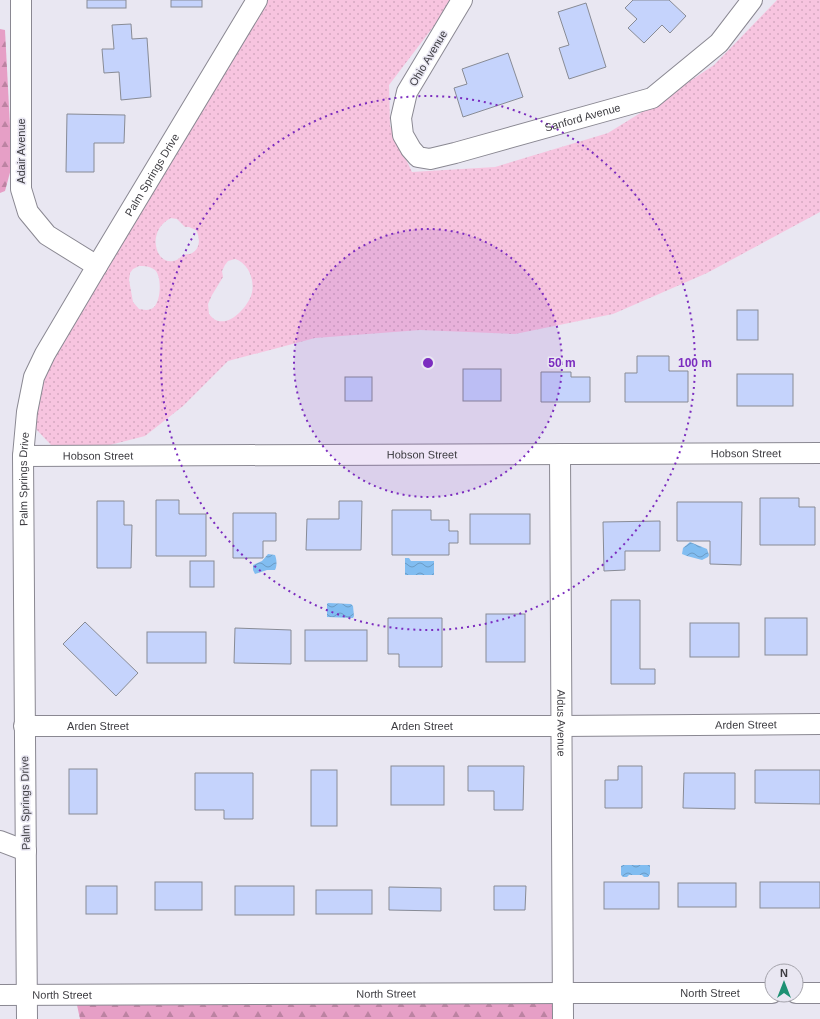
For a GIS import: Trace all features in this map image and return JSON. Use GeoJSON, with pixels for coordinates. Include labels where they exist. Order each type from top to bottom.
{"type":"FeatureCollection","features":[{"type":"Feature","properties":{"kind":"street","name":"Adair Avenue"},"geometry":{"type":"LineString","coordinates":[[21,0],[21,189],[28,212],[47,235],[97,266]]}},
{"type":"Feature","properties":{"kind":"street","name":"Palm Springs Drive"},"geometry":{"type":"LineString","coordinates":[[27,1019],[23,456],[27,412],[34,377],[45,354],[97,266],[257,0]]}},
{"type":"Feature","properties":{"kind":"street","name":"Ohio Avenue"},"geometry":{"type":"LineString","coordinates":[[401,118],[407,92],[462,0]]}},
{"type":"Feature","properties":{"kind":"street","name":"Sanford Avenue"},"geometry":{"type":"LineString","coordinates":[[401,118],[403,135],[411,149],[418,157],[430,159],[652,98],[719,43],[752,0]]}},
{"type":"Feature","properties":{"kind":"street","name":"Hobson Street"},"geometry":{"type":"LineString","coordinates":[[23,456],[820,453]]}},
{"type":"Feature","properties":{"kind":"street","name":"Aldus Avenue"},"geometry":{"type":"LineString","coordinates":[[560,454],[563,1019]]}},
{"type":"Feature","properties":{"kind":"street","name":"Arden Street"},"geometry":{"type":"LineString","coordinates":[[24,726],[562,726],[820,724]]}},
{"type":"Feature","properties":{"kind":"street"},"geometry":{"type":"LineString","coordinates":[[0,841],[26,851]]}},
{"type":"Feature","properties":{"kind":"street","name":"North Street"},"geometry":{"type":"LineString","coordinates":[[0,995],[764,993]]}},
{"type":"Feature","properties":{"kind":"street"},"geometry":{"type":"LineString","coordinates":[[804,993],[820,993]]}},
{"type":"Feature","properties":{"kind":"shaded area"},"geometry":{"type":"Polygon","coordinates":[[[268,0],[451,0],[443,14],[389,85],[390,126],[412,172],[495,167],[608,133],[642,112],[658,106],[687,83],[714,65],[777,0],[820,0],[820,212],[707,273],[613,314],[515,334],[420,330],[315,338],[228,361],[183,406],[145,436],[106,446],[52,446],[35,428],[36,413],[43,381],[53,360],[268,0]],[[171,218],[163,223],[157,234],[156,241],[158,254],[164,260],[168,261],[177,260],[184,255],[190,254],[196,250],[199,244],[199,237],[196,230],[185,227],[177,219],[171,218]],[[235,259],[228,261],[222,271],[223,277],[208,304],[209,314],[215,319],[221,321],[227,321],[233,318],[244,308],[251,296],[253,285],[248,269],[244,264],[235,259]],[[139,266],[133,269],[130,273],[129,280],[133,302],[139,309],[151,309],[156,304],[160,288],[157,273],[155,270],[147,266],[139,266]]]}},
{"type":"Feature","properties":{"kind":"green space"},"geometry":{"type":"Polygon","coordinates":[[[0,29],[5,30],[12,165],[5,191],[0,193],[0,29]]]}},
{"type":"Feature","properties":{"kind":"green space"},"geometry":{"type":"Polygon","coordinates":[[[554,1003],[554,1019],[80,1019],[77,1005],[554,1003]]]}},
{"type":"Feature","properties":{"kind":"water"},"geometry":{"type":"Polygon","coordinates":[[[690,542],[707,549],[709,555],[708,557],[702,560],[682,554],[683,548],[690,542]]]}},
{"type":"Feature","properties":{"kind":"water"},"geometry":{"type":"Polygon","coordinates":[[[268,554],[275,555],[275,570],[267,570],[255,574],[253,565],[262,561],[268,554]]]}},
{"type":"Feature","properties":{"kind":"water"},"geometry":{"type":"Polygon","coordinates":[[[405,558],[409,558],[411,561],[434,561],[434,575],[405,575],[405,558]]]}},
{"type":"Feature","properties":{"kind":"water"},"geometry":{"type":"Polygon","coordinates":[[[328,603],[351,604],[353,606],[353,618],[327,617],[328,603]]]}},
{"type":"Feature","properties":{"kind":"water"},"geometry":{"type":"Polygon","coordinates":[[[650,865],[650,874],[648,877],[644,877],[642,875],[629,875],[627,877],[623,877],[621,875],[621,866],[650,865]]]}},
{"type":"Feature","properties":{"kind":"building"},"geometry":{"type":"Polygon","coordinates":[[[87,0],[126,0],[126,8],[87,8],[87,0]]]}},
{"type":"Feature","properties":{"kind":"building"},"geometry":{"type":"Polygon","coordinates":[[[171,0],[202,0],[202,7],[171,7],[171,0]]]}},
{"type":"Feature","properties":{"kind":"building"},"geometry":{"type":"Polygon","coordinates":[[[633,0],[669,0],[686,16],[670,33],[662,25],[644,43],[628,28],[637,19],[625,8],[633,0]]]}},
{"type":"Feature","properties":{"kind":"building"},"geometry":{"type":"Polygon","coordinates":[[[586,3],[606,67],[569,79],[559,48],[569,45],[558,12],[586,3]]]}},
{"type":"Feature","properties":{"kind":"building"},"geometry":{"type":"Polygon","coordinates":[[[131,24],[132,39],[147,38],[151,97],[121,100],[119,72],[104,73],[102,49],[114,49],[112,25],[131,24]]]}},
{"type":"Feature","properties":{"kind":"building"},"geometry":{"type":"Polygon","coordinates":[[[508,53],[523,97],[463,117],[454,88],[467,84],[462,69],[508,53]]]}},
{"type":"Feature","properties":{"kind":"building"},"geometry":{"type":"Polygon","coordinates":[[[67,114],[125,115],[124,143],[94,143],[94,172],[66,172],[67,114]]]}},
{"type":"Feature","properties":{"kind":"building"},"geometry":{"type":"Polygon","coordinates":[[[737,310],[758,310],[758,340],[737,340],[737,310]]]}},
{"type":"Feature","properties":{"kind":"building"},"geometry":{"type":"Polygon","coordinates":[[[637,356],[669,356],[669,371],[688,371],[688,402],[625,402],[625,373],[637,373],[637,356]]]}},
{"type":"Feature","properties":{"kind":"building"},"geometry":{"type":"Polygon","coordinates":[[[463,369],[501,369],[501,401],[463,401],[463,369]]]}},
{"type":"Feature","properties":{"kind":"building"},"geometry":{"type":"Polygon","coordinates":[[[541,372],[571,372],[571,377],[590,377],[590,402],[541,402],[541,372]]]}},
{"type":"Feature","properties":{"kind":"building"},"geometry":{"type":"Polygon","coordinates":[[[737,374],[793,374],[793,406],[737,406],[737,374]]]}},
{"type":"Feature","properties":{"kind":"building"},"geometry":{"type":"Polygon","coordinates":[[[345,377],[372,377],[372,401],[345,401],[345,377]]]}},
{"type":"Feature","properties":{"kind":"building"},"geometry":{"type":"Polygon","coordinates":[[[760,498],[799,498],[799,507],[815,507],[815,545],[760,545],[760,498]]]}},
{"type":"Feature","properties":{"kind":"building"},"geometry":{"type":"Polygon","coordinates":[[[156,500],[179,500],[179,514],[206,514],[206,556],[156,556],[156,500]]]}},
{"type":"Feature","properties":{"kind":"building"},"geometry":{"type":"Polygon","coordinates":[[[97,501],[124,501],[124,525],[132,525],[131,568],[97,568],[97,501]]]}},
{"type":"Feature","properties":{"kind":"building"},"geometry":{"type":"Polygon","coordinates":[[[339,501],[362,501],[361,550],[306,550],[307,519],[339,519],[339,501]]]}},
{"type":"Feature","properties":{"kind":"building"},"geometry":{"type":"Polygon","coordinates":[[[677,502],[742,502],[741,565],[710,564],[710,541],[677,541],[677,502]]]}},
{"type":"Feature","properties":{"kind":"building"},"geometry":{"type":"Polygon","coordinates":[[[392,510],[431,510],[431,520],[449,520],[449,531],[458,531],[458,543],[449,543],[449,555],[392,555],[392,510]]]}},
{"type":"Feature","properties":{"kind":"building"},"geometry":{"type":"Polygon","coordinates":[[[233,513],[276,513],[276,541],[263,541],[263,558],[233,558],[233,513]]]}},
{"type":"Feature","properties":{"kind":"building"},"geometry":{"type":"Polygon","coordinates":[[[470,514],[530,514],[530,544],[470,544],[470,514]]]}},
{"type":"Feature","properties":{"kind":"building"},"geometry":{"type":"Polygon","coordinates":[[[660,521],[660,551],[625,551],[625,570],[604,571],[603,522],[660,521]]]}},
{"type":"Feature","properties":{"kind":"building"},"geometry":{"type":"Polygon","coordinates":[[[190,561],[214,561],[214,587],[190,587],[190,561]]]}},
{"type":"Feature","properties":{"kind":"building"},"geometry":{"type":"Polygon","coordinates":[[[611,600],[640,600],[640,669],[655,669],[655,684],[611,684],[611,600]]]}},
{"type":"Feature","properties":{"kind":"building"},"geometry":{"type":"Polygon","coordinates":[[[486,614],[525,614],[525,662],[486,662],[486,614]]]}},
{"type":"Feature","properties":{"kind":"building"},"geometry":{"type":"Polygon","coordinates":[[[388,618],[442,618],[442,667],[399,667],[399,654],[388,654],[388,618]]]}},
{"type":"Feature","properties":{"kind":"building"},"geometry":{"type":"Polygon","coordinates":[[[765,618],[807,618],[807,655],[765,655],[765,618]]]}},
{"type":"Feature","properties":{"kind":"building"},"geometry":{"type":"Polygon","coordinates":[[[85,622],[138,673],[116,696],[63,644],[85,622]]]}},
{"type":"Feature","properties":{"kind":"building"},"geometry":{"type":"Polygon","coordinates":[[[690,623],[739,623],[739,657],[690,657],[690,623]]]}},
{"type":"Feature","properties":{"kind":"building"},"geometry":{"type":"Polygon","coordinates":[[[235,628],[291,630],[291,664],[234,663],[235,628]]]}},
{"type":"Feature","properties":{"kind":"building"},"geometry":{"type":"Polygon","coordinates":[[[305,630],[367,630],[367,661],[305,661],[305,630]]]}},
{"type":"Feature","properties":{"kind":"building"},"geometry":{"type":"Polygon","coordinates":[[[147,632],[206,632],[206,663],[147,663],[147,632]]]}},
{"type":"Feature","properties":{"kind":"building"},"geometry":{"type":"Polygon","coordinates":[[[391,766],[444,766],[444,805],[391,805],[391,766]]]}},
{"type":"Feature","properties":{"kind":"building"},"geometry":{"type":"Polygon","coordinates":[[[468,766],[524,766],[523,810],[494,810],[494,791],[468,791],[468,766]]]}},
{"type":"Feature","properties":{"kind":"building"},"geometry":{"type":"Polygon","coordinates":[[[618,766],[642,766],[642,808],[605,808],[605,780],[618,780],[618,766]]]}},
{"type":"Feature","properties":{"kind":"building"},"geometry":{"type":"Polygon","coordinates":[[[69,769],[97,769],[97,814],[69,814],[69,769]]]}},
{"type":"Feature","properties":{"kind":"building"},"geometry":{"type":"Polygon","coordinates":[[[311,770],[337,770],[337,826],[311,826],[311,770]]]}},
{"type":"Feature","properties":{"kind":"building"},"geometry":{"type":"Polygon","coordinates":[[[755,770],[820,770],[820,804],[755,803],[755,770]]]}},
{"type":"Feature","properties":{"kind":"building"},"geometry":{"type":"Polygon","coordinates":[[[195,773],[253,773],[253,819],[224,819],[224,810],[195,810],[195,773]]]}},
{"type":"Feature","properties":{"kind":"building"},"geometry":{"type":"Polygon","coordinates":[[[684,773],[735,773],[735,809],[683,808],[684,773]]]}},
{"type":"Feature","properties":{"kind":"building"},"geometry":{"type":"Polygon","coordinates":[[[155,882],[202,882],[202,910],[155,910],[155,882]]]}},
{"type":"Feature","properties":{"kind":"building"},"geometry":{"type":"Polygon","coordinates":[[[604,882],[659,882],[659,909],[604,909],[604,882]]]}},
{"type":"Feature","properties":{"kind":"building"},"geometry":{"type":"Polygon","coordinates":[[[760,882],[820,882],[820,908],[760,908],[760,882]]]}},
{"type":"Feature","properties":{"kind":"building"},"geometry":{"type":"Polygon","coordinates":[[[678,883],[736,883],[736,907],[678,907],[678,883]]]}},
{"type":"Feature","properties":{"kind":"building"},"geometry":{"type":"Polygon","coordinates":[[[86,886],[117,886],[117,914],[86,914],[86,886]]]}},
{"type":"Feature","properties":{"kind":"building"},"geometry":{"type":"Polygon","coordinates":[[[235,886],[294,886],[294,915],[235,915],[235,886]]]}},
{"type":"Feature","properties":{"kind":"building"},"geometry":{"type":"Polygon","coordinates":[[[494,886],[526,886],[525,910],[494,910],[494,886]]]}},
{"type":"Feature","properties":{"kind":"building"},"geometry":{"type":"Polygon","coordinates":[[[389,887],[441,888],[441,911],[389,910],[389,887]]]}},
{"type":"Feature","properties":{"kind":"building"},"geometry":{"type":"Polygon","coordinates":[[[316,890],[372,890],[372,914],[316,914],[316,890]]]}}]}
